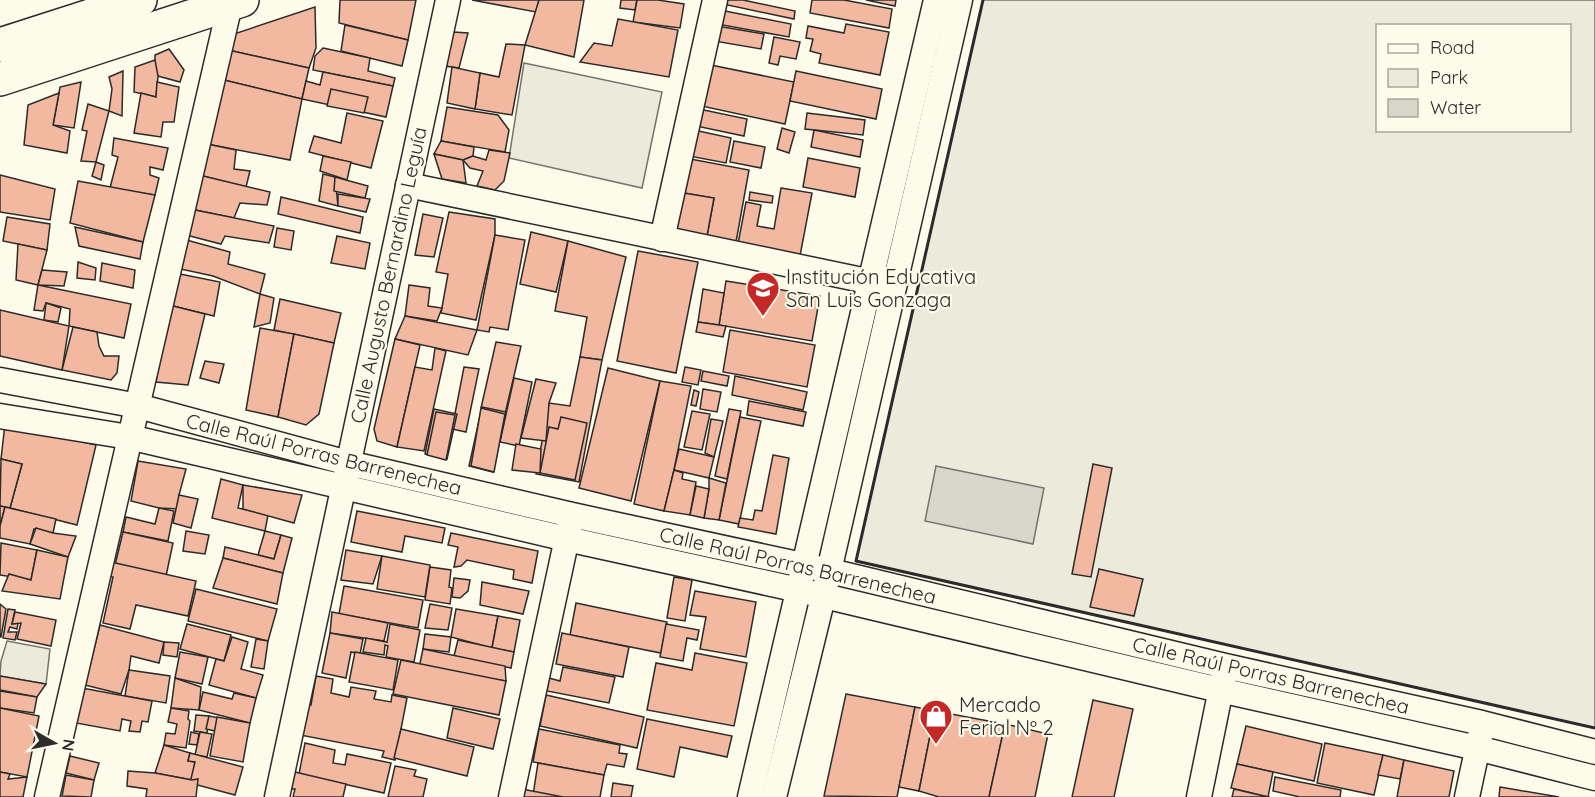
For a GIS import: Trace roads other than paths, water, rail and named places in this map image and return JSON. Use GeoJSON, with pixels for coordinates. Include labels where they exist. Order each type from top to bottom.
{"type":"FeatureCollection","features":[{"type":"Feature","properties":{"kind":"street"},"geometry":{"type":"LineString","coordinates":[[0,45],[140,0]]}},
{"type":"Feature","properties":{"kind":"street","name":"Calle Augusto Bernardino Leguía"},"geometry":{"type":"LineString","coordinates":[[277,797],[448,0]]}},
{"type":"Feature","properties":{"kind":"street"},"geometry":{"type":"LineString","coordinates":[[662,239],[715,0]]}},
{"type":"Feature","properties":{"kind":"street"},"geometry":{"type":"LineString","coordinates":[[750,797],[936,0]]}},
{"type":"Feature","properties":{"kind":"street"},"geometry":{"type":"LineString","coordinates":[[774,797],[824,597],[960,0]]}},
{"type":"Feature","properties":{"kind":"street"},"geometry":{"type":"LineString","coordinates":[[0,79],[235,1]]}},
{"type":"Feature","properties":{"kind":"street"},"geometry":{"type":"LineString","coordinates":[[47,797],[129,437],[235,1]]}},
{"type":"Feature","properties":{"kind":"street"},"geometry":{"type":"LineString","coordinates":[[408,185],[894,287]]}},
{"type":"Feature","properties":{"kind":"street","name":"Calle Raúl Porras Barrenechea"},"geometry":{"type":"LineString","coordinates":[[0,380],[138,406],[348,463],[830,571],[1226,666],[1482,723],[1595,752]]}},
{"type":"Feature","properties":{"kind":"street","name":"Calle Raúl Porras Barrenechea"},"geometry":{"type":"LineString","coordinates":[[0,416],[129,437],[567,539],[799,590],[1220,690],[1477,748],[1595,778]]}},
{"type":"Feature","properties":{"kind":"street"},"geometry":{"type":"LineString","coordinates":[[510,797],[572,515]]}},
{"type":"Feature","properties":{"kind":"street"},"geometry":{"type":"LineString","coordinates":[[1199,797],[1226,666]]}},
{"type":"Feature","properties":{"kind":"street"},"geometry":{"type":"LineString","coordinates":[[1467,797],[1482,723]]}},
{"type":"Feature","properties":{"kind":"water"},"geometry":{"type":"Polygon","coordinates":[[[936,466],[1044,488],[1033,544],[925,521],[936,466]]]}},
{"type":"Feature","properties":{"kind":"place","name":"Institución Educativa San Luis Gonzaga"},"geometry":{"type":"Point","coordinates":[763,317]}},
{"type":"Feature","properties":{"kind":"place","name":"Mercado Ferial Nº 2"},"geometry":{"type":"Point","coordinates":[936,745]}}]}
